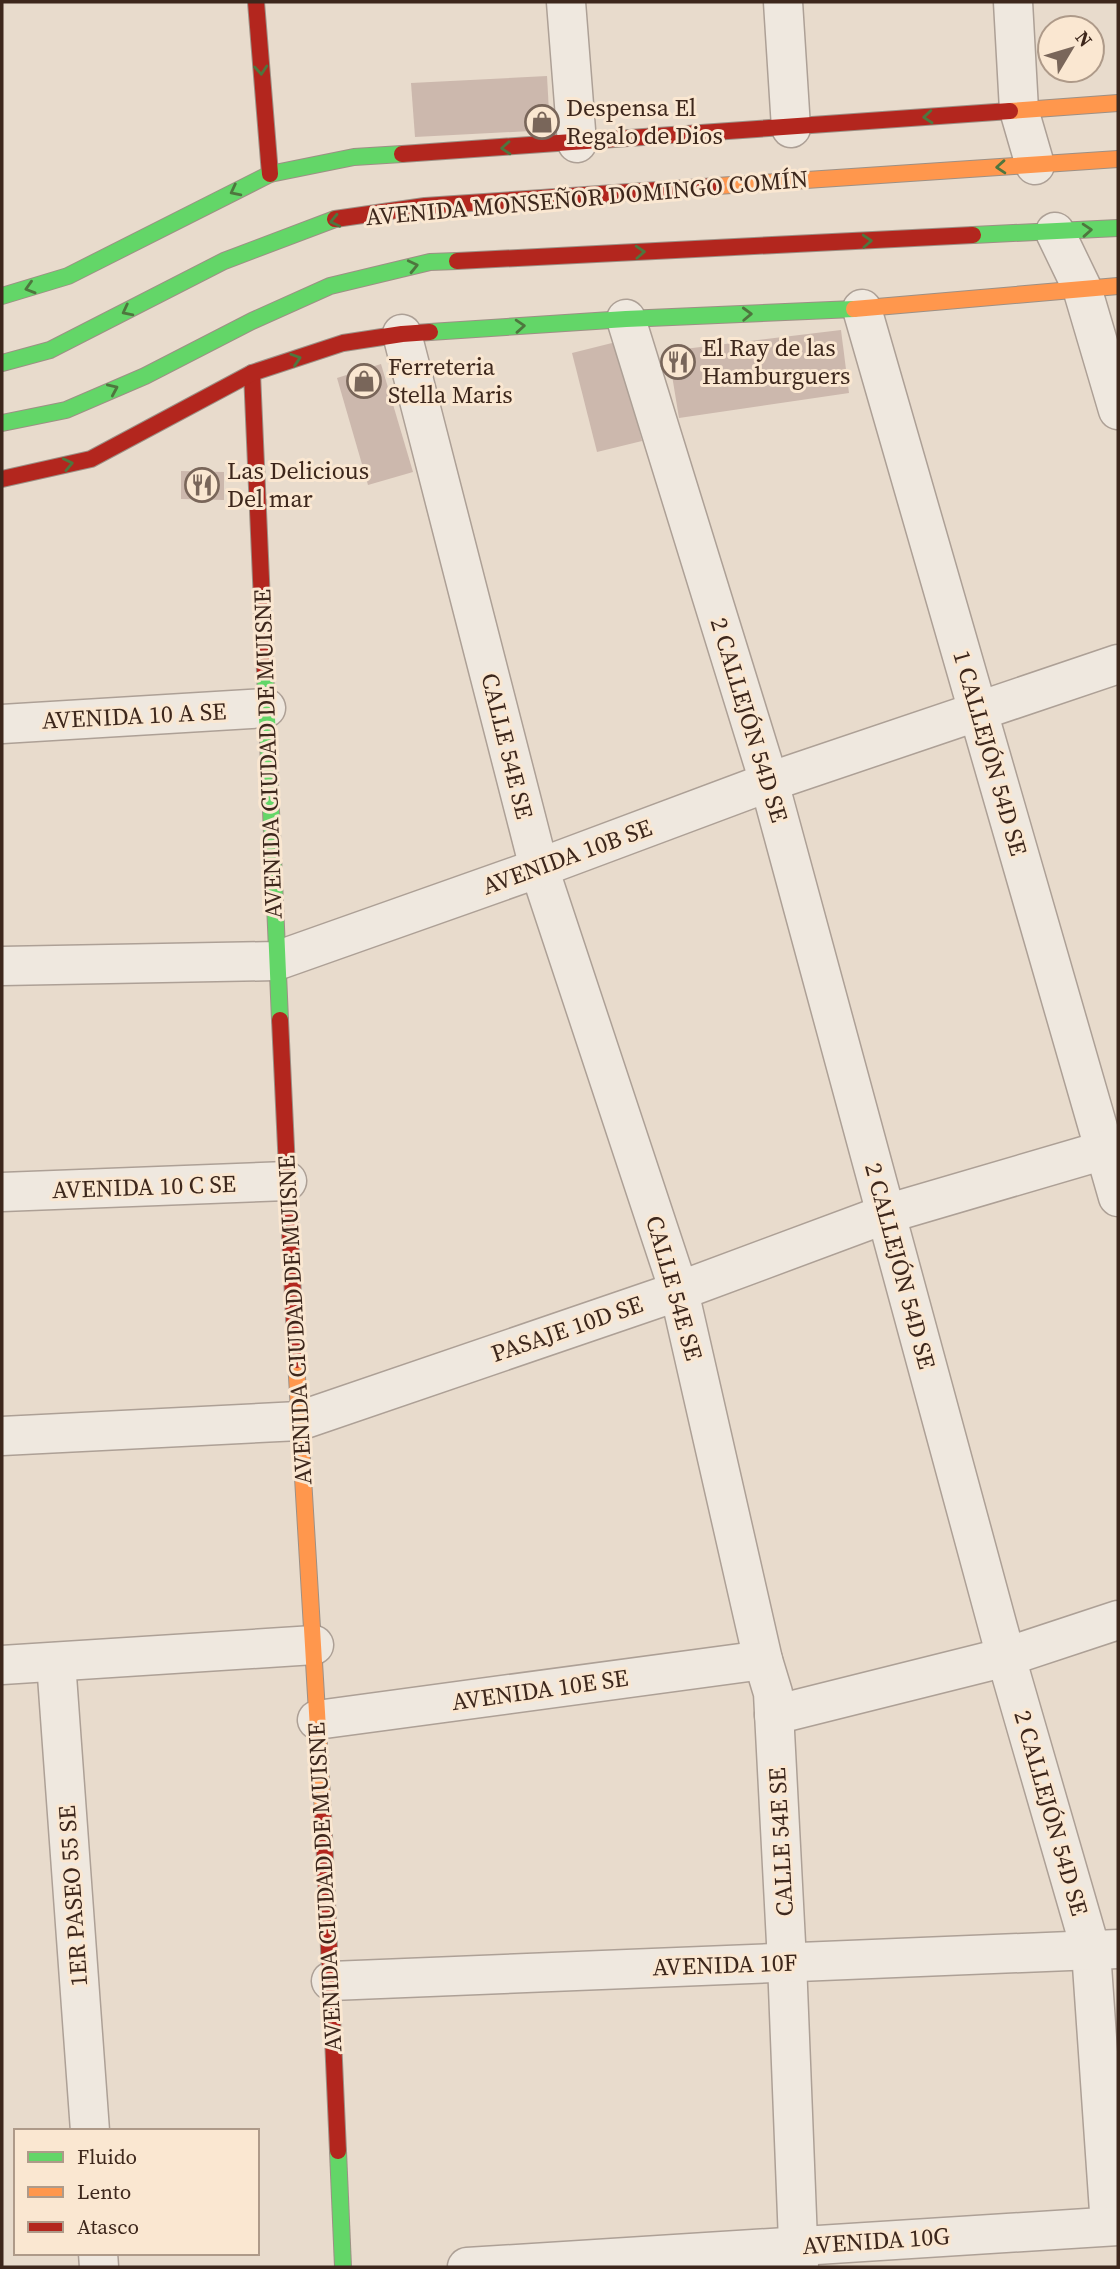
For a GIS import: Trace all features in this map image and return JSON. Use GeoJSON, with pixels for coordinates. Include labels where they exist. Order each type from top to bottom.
{"type":"FeatureCollection","features":[{"type":"Feature","properties":{"kind":"main road"},"geometry":{"type":"LineString","coordinates":[[256,2],[270,174]]}},
{"type":"Feature","properties":{"kind":"main road"},"geometry":{"type":"LineString","coordinates":[[2,296],[68,276],[270,174],[354,157],[1118,103]]}},
{"type":"Feature","properties":{"kind":"main road","name":"AVENIDA MONSEÑOR DOMINGO COMÍN"},"geometry":{"type":"LineString","coordinates":[[2,363],[50,350],[224,261],[331,220],[425,206],[1118,159]]}},
{"type":"Feature","properties":{"kind":"main road","name":"AVENIDA MONSEÑOR DOMINGO COMÍN"},"geometry":{"type":"LineString","coordinates":[[2,423],[66,410],[145,376],[252,321],[330,286],[430,262],[1118,228]]}},
{"type":"Feature","properties":{"kind":"main road"},"geometry":{"type":"LineString","coordinates":[[2,479],[91,459],[252,373],[343,343],[402,334],[625,319],[862,309],[1100,287]]}},
{"type":"Feature","properties":{"kind":"main road","name":"AVENIDA CIUDAD DE MUISNE"},"geometry":{"type":"LineString","coordinates":[[252,373],[276,961],[299,1421],[314,1645],[343,2267]]}},
{"type":"Feature","properties":{"kind":"street"},"geometry":{"type":"LineString","coordinates":[[566,2],[577,143]]}},
{"type":"Feature","properties":{"kind":"street"},"geometry":{"type":"LineString","coordinates":[[783,2],[791,128]]}},
{"type":"Feature","properties":{"kind":"street"},"geometry":{"type":"LineString","coordinates":[[1013,2],[1019,110],[1035,165]]}},
{"type":"Feature","properties":{"kind":"street"},"geometry":{"type":"LineString","coordinates":[[1055,232],[1100,287],[1118,410]]}},
{"type":"Feature","properties":{"kind":"street","name":"1 CALLEJÓN 54D SE"},"geometry":{"type":"LineString","coordinates":[[862,309],[977,712],[1112,1149],[1118,1197]]}},
{"type":"Feature","properties":{"kind":"street","name":"2 CALLEJÓN 54D SE"},"geometry":{"type":"LineString","coordinates":[[625,319],[769,782],[1006,1657],[1105,1950],[1114,2226]]}},
{"type":"Feature","properties":{"kind":"street","name":"CALLE 54E SE"},"geometry":{"type":"LineString","coordinates":[[402,334],[538,868],[679,1291],[772,1693],[787,1962],[798,2257]]}},
{"type":"Feature","properties":{"kind":"street","name":"AVENIDA 10B SE"},"geometry":{"type":"LineString","coordinates":[[2,966],[276,961],[769,782],[1118,664]]}},
{"type":"Feature","properties":{"kind":"street","name":"AVENIDA 10 A SE"},"geometry":{"type":"LineString","coordinates":[[2,724],[266,708]]}},
{"type":"Feature","properties":{"kind":"street","name":"PASAJE 10D SE"},"geometry":{"type":"LineString","coordinates":[[2,1436],[299,1421],[679,1291],[886,1214],[1112,1149]]}},
{"type":"Feature","properties":{"kind":"street","name":"AVENIDA 10 C SE"},"geometry":{"type":"LineString","coordinates":[[2,1192],[287,1181]]}},
{"type":"Feature","properties":{"kind":"street"},"geometry":{"type":"LineString","coordinates":[[774,1715],[1006,1657],[1118,1620]]}},
{"type":"Feature","properties":{"kind":"street"},"geometry":{"type":"LineString","coordinates":[[2,1665],[314,1645]]}},
{"type":"Feature","properties":{"kind":"street","name":"AVENIDA 10E SE"},"geometry":{"type":"LineString","coordinates":[[317,1720],[763,1660]]}},
{"type":"Feature","properties":{"kind":"street","name":"1ER PASEO 55 SE"},"geometry":{"type":"LineString","coordinates":[[56,1662],[90,2129]]}},
{"type":"Feature","properties":{"kind":"street","name":"AVENIDA 10F"},"geometry":{"type":"LineString","coordinates":[[331,1980],[1105,1950]]}},
{"type":"Feature","properties":{"kind":"street","name":"AVENIDA 10G"},"geometry":{"type":"LineString","coordinates":[[467,2267],[798,2257],[1114,2226]]}},
{"type":"Feature","properties":{"kind":"building"},"geometry":{"type":"Polygon","coordinates":[[[547,76],[550,130],[415,137],[411,83],[547,76]]]}},
{"type":"Feature","properties":{"kind":"building"},"geometry":{"type":"Polygon","coordinates":[[[841,330],[849,393],[679,418],[668,351],[841,330]]]}},
{"type":"Feature","properties":{"kind":"building"},"geometry":{"type":"Polygon","coordinates":[[[616,342],[642,441],[597,452],[572,353],[616,342]]]}},
{"type":"Feature","properties":{"kind":"building"},"geometry":{"type":"Polygon","coordinates":[[[381,364],[413,472],[368,485],[337,378],[381,364]]]}},
{"type":"Feature","properties":{"kind":"building","name":"Las Delicious Del mar"},"geometry":{"type":"Polygon","coordinates":[[[181,471],[224,472],[224,500],[181,499],[181,471]]]}},
{"type":"Feature","properties":{"kind":"traffic: fast"},"geometry":{"type":"LineString","coordinates":[[2,296],[68,276],[270,174],[354,157],[402,154]]}},
{"type":"Feature","properties":{"kind":"traffic: fast"},"geometry":{"type":"LineString","coordinates":[[2,363],[50,350],[224,261],[335,219]]}},
{"type":"Feature","properties":{"kind":"traffic: fast"},"geometry":{"type":"LineString","coordinates":[[973,235],[1118,228]]}},
{"type":"Feature","properties":{"kind":"traffic: fast"},"geometry":{"type":"LineString","coordinates":[[2,423],[66,410],[145,376],[252,321],[330,286],[430,262],[457,261]]}},
{"type":"Feature","properties":{"kind":"traffic: fast"},"geometry":{"type":"LineString","coordinates":[[430,332],[626,319],[854,309]]}},
{"type":"Feature","properties":{"kind":"traffic: fast"},"geometry":{"type":"LineString","coordinates":[[265,671],[280,1020]]}},
{"type":"Feature","properties":{"kind":"traffic: fast"},"geometry":{"type":"LineString","coordinates":[[338,2151],[343,2267]]}},
{"type":"Feature","properties":{"kind":"traffic: slow"},"geometry":{"type":"LineString","coordinates":[[1010,111],[1118,103]]}},
{"type":"Feature","properties":{"kind":"traffic: slow"},"geometry":{"type":"LineString","coordinates":[[717,186],[1118,159]]}},
{"type":"Feature","properties":{"kind":"traffic: slow"},"geometry":{"type":"LineString","coordinates":[[854,309],[1118,286]]}},
{"type":"Feature","properties":{"kind":"traffic: slow"},"geometry":{"type":"LineString","coordinates":[[296,1360],[323,1813]]}},
{"type":"Feature","properties":{"kind":"traffic: jam"},"geometry":{"type":"LineString","coordinates":[[256,2],[270,174]]}},
{"type":"Feature","properties":{"kind":"traffic: jam"},"geometry":{"type":"LineString","coordinates":[[402,154],[1010,111]]}},
{"type":"Feature","properties":{"kind":"traffic: jam"},"geometry":{"type":"LineString","coordinates":[[335,219],[425,206],[717,186]]}},
{"type":"Feature","properties":{"kind":"traffic: jam"},"geometry":{"type":"LineString","coordinates":[[457,261],[973,235]]}},
{"type":"Feature","properties":{"kind":"traffic: jam"},"geometry":{"type":"LineString","coordinates":[[2,479],[91,459],[252,373],[343,343],[430,332]]}},
{"type":"Feature","properties":{"kind":"traffic: jam"},"geometry":{"type":"LineString","coordinates":[[252,373],[265,671]]}},
{"type":"Feature","properties":{"kind":"traffic: jam"},"geometry":{"type":"LineString","coordinates":[[280,1020],[296,1360]]}},
{"type":"Feature","properties":{"kind":"traffic: jam"},"geometry":{"type":"LineString","coordinates":[[323,1813],[338,2151]]}},
{"type":"Feature","properties":{"kind":"place","name":"Despensa El Regalo de Dios"},"geometry":{"type":"Point","coordinates":[542,122]}},
{"type":"Feature","properties":{"kind":"place","name":"El Ray de las Hamburguers"},"geometry":{"type":"Point","coordinates":[678,362]}},
{"type":"Feature","properties":{"kind":"place","name":"Ferreteria Stella Maris"},"geometry":{"type":"Point","coordinates":[364,381]}},
{"type":"Feature","properties":{"kind":"place","name":"Las Delicious Del mar"},"geometry":{"type":"Point","coordinates":[202,485]}}]}
